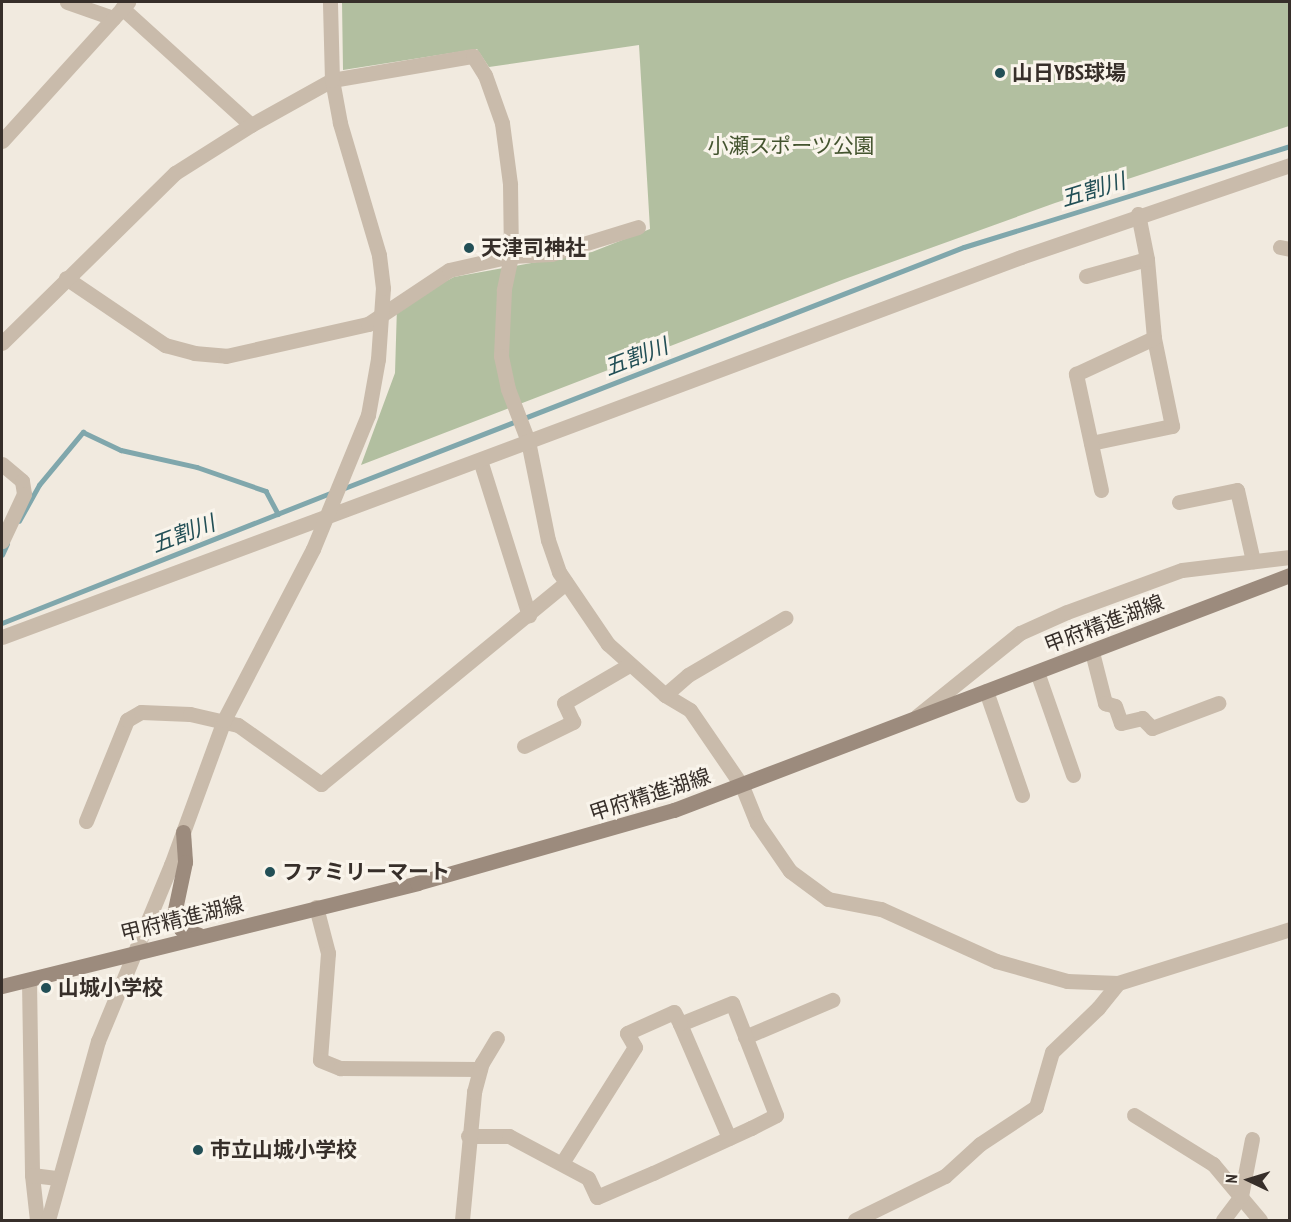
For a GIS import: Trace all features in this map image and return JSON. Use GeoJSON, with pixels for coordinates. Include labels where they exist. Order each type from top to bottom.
{"type":"FeatureCollection","features":[{"type":"Feature","properties":{"kind":"main road","name":"甲府精進湖線"},"geometry":{"type":"LineString","coordinates":[[2,986],[589,837],[742,786],[1290,575]]}},
{"type":"Feature","properties":{"kind":"main road"},"geometry":{"type":"LineString","coordinates":[[183,832],[185,862],[173,918],[181,929],[201,935]]}},
{"type":"Feature","properties":{"kind":"street"},"geometry":{"type":"LineString","coordinates":[[67,2],[121,9],[250,126]]}},
{"type":"Feature","properties":{"kind":"street"},"geometry":{"type":"LineString","coordinates":[[48,1221],[58,1178],[98,1041],[136,952],[224,720],[330,510],[368,415],[383,316],[379,255],[340,123],[332,80],[330,2]]}},
{"type":"Feature","properties":{"kind":"street"},"geometry":{"type":"LineString","coordinates":[[2,141],[121,9]]}},
{"type":"Feature","properties":{"kind":"street"},"geometry":{"type":"LineString","coordinates":[[2,343],[175,173],[250,126],[332,80],[473,56],[485,75],[502,123],[510,184],[511,256],[504,290],[501,356],[526,436],[548,540],[566,583],[608,644],[665,695],[690,710],[742,786],[773,852],[790,871],[828,899],[881,909],[1027,971],[1067,981],[1118,983],[1290,929]]}},
{"type":"Feature","properties":{"kind":"street"},"geometry":{"type":"LineString","coordinates":[[2,637],[330,510],[480,460],[526,436],[1137,214],[1290,165]]}},
{"type":"Feature","properties":{"kind":"street"},"geometry":{"type":"LineString","coordinates":[[1091,443],[1172,426],[1154,338],[1147,260],[1137,214]]}},
{"type":"Feature","properties":{"kind":"street"},"geometry":{"type":"LineString","coordinates":[[66,278],[165,345],[194,354],[226,356],[368,324],[383,316],[403,298],[449,270],[511,256],[551,254],[638,228]]}},
{"type":"Feature","properties":{"kind":"street"},"geometry":{"type":"LineString","coordinates":[[1086,276],[1147,260]]}},
{"type":"Feature","properties":{"kind":"street"},"geometry":{"type":"LineString","coordinates":[[1101,490],[1076,374],[1154,338]]}},
{"type":"Feature","properties":{"kind":"street"},"geometry":{"type":"LineString","coordinates":[[480,460],[529,615]]}},
{"type":"Feature","properties":{"kind":"street"},"geometry":{"type":"LineString","coordinates":[[2,464],[22,481],[24,494],[2,541]]}},
{"type":"Feature","properties":{"kind":"street"},"geometry":{"type":"LineString","coordinates":[[1179,502],[1238,490],[1253,561]]}},
{"type":"Feature","properties":{"kind":"street"},"geometry":{"type":"LineString","coordinates":[[913,720],[1020,633],[1182,570],[1290,557]]}},
{"type":"Feature","properties":{"kind":"street"},"geometry":{"type":"LineString","coordinates":[[86,820],[127,720],[141,712],[155,711],[224,720],[238,725],[321,784],[566,583]]}},
{"type":"Feature","properties":{"kind":"street"},"geometry":{"type":"LineString","coordinates":[[665,695],[688,675],[785,618]]}},
{"type":"Feature","properties":{"kind":"street"},"geometry":{"type":"LineString","coordinates":[[1092,652],[1105,703],[1115,706],[1121,723],[1142,718],[1152,728],[1218,703]]}},
{"type":"Feature","properties":{"kind":"street"},"geometry":{"type":"LineString","coordinates":[[524,746],[573,722],[564,703],[629,665]]}},
{"type":"Feature","properties":{"kind":"street"},"geometry":{"type":"LineString","coordinates":[[1037,672],[1073,775]]}},
{"type":"Feature","properties":{"kind":"street"},"geometry":{"type":"LineString","coordinates":[[986,691],[1022,795]]}},
{"type":"Feature","properties":{"kind":"street"},"geometry":{"type":"LineString","coordinates":[[316,907],[328,953],[320,1060],[340,1068],[480,1069]]}},
{"type":"Feature","properties":{"kind":"street"},"geometry":{"type":"LineString","coordinates":[[29,981],[32,1175],[37,1221]]}},
{"type":"Feature","properties":{"kind":"street"},"geometry":{"type":"LineString","coordinates":[[855,1221],[945,1176],[980,1144],[1036,1107],[1052,1052],[1098,1008],[1118,983]]}},
{"type":"Feature","properties":{"kind":"street"},"geometry":{"type":"LineString","coordinates":[[745,1037],[832,1000]]}},
{"type":"Feature","properties":{"kind":"street"},"geometry":{"type":"LineString","coordinates":[[468,1136],[509,1136],[588,1178],[597,1197],[729,1138],[776,1114],[732,1003],[680,1024]]}},
{"type":"Feature","properties":{"kind":"street"},"geometry":{"type":"LineString","coordinates":[[562,1163],[634,1047],[627,1033],[674,1012],[729,1138]]}},
{"type":"Feature","properties":{"kind":"street"},"geometry":{"type":"LineString","coordinates":[[462,1221],[468,1136],[480,1069],[497,1038]]}},
{"type":"Feature","properties":{"kind":"street"},"geometry":{"type":"LineString","coordinates":[[1134,1115],[1213,1164],[1260,1221]]}},
{"type":"Feature","properties":{"kind":"street"},"geometry":{"type":"LineString","coordinates":[[1223,1221],[1241,1196],[1252,1139]]}},
{"type":"Feature","properties":{"kind":"street"},"geometry":{"type":"LineString","coordinates":[[32,1175],[58,1178]]}},
{"type":"Feature","properties":{"kind":"green space","name":"小瀬スポーツ公園"},"geometry":{"type":"Polygon","coordinates":[[[342,2],[1289,2],[1289,126],[1055,203],[842,280],[361,465],[395,373],[397,306],[454,277],[592,252],[650,229],[639,45],[489,67],[477,49],[343,70],[342,2]]]}},
{"type":"Feature","properties":{"kind":"waterway","name":"五割川"},"geometry":{"type":"LineString","coordinates":[[342,489],[964,247],[1290,146]]}},
{"type":"Feature","properties":{"kind":"waterway"},"geometry":{"type":"LineString","coordinates":[[19,521],[39,485],[83,432],[121,450],[197,467],[266,491],[278,514]]}},
{"type":"Feature","properties":{"kind":"waterway","name":"五割川"},"geometry":{"type":"LineString","coordinates":[[2,623],[331,493]]}},
{"type":"Feature","properties":{"kind":"waterway"},"geometry":{"type":"LineString","coordinates":[[2,555],[7,544]]}},
{"type":"Feature","properties":{"kind":"place","name":"山日YBS球場"},"geometry":{"type":"Point","coordinates":[1000,73]}},
{"type":"Feature","properties":{"kind":"place","name":"天津司神社"},"geometry":{"type":"Point","coordinates":[469,248]}},
{"type":"Feature","properties":{"kind":"place","name":"ファミリーマート"},"geometry":{"type":"Point","coordinates":[270,872]}},
{"type":"Feature","properties":{"kind":"place","name":"山城小学校"},"geometry":{"type":"Point","coordinates":[46,988]}},
{"type":"Feature","properties":{"kind":"place","name":"市立山城小学校"},"geometry":{"type":"Point","coordinates":[198,1150]}}]}
